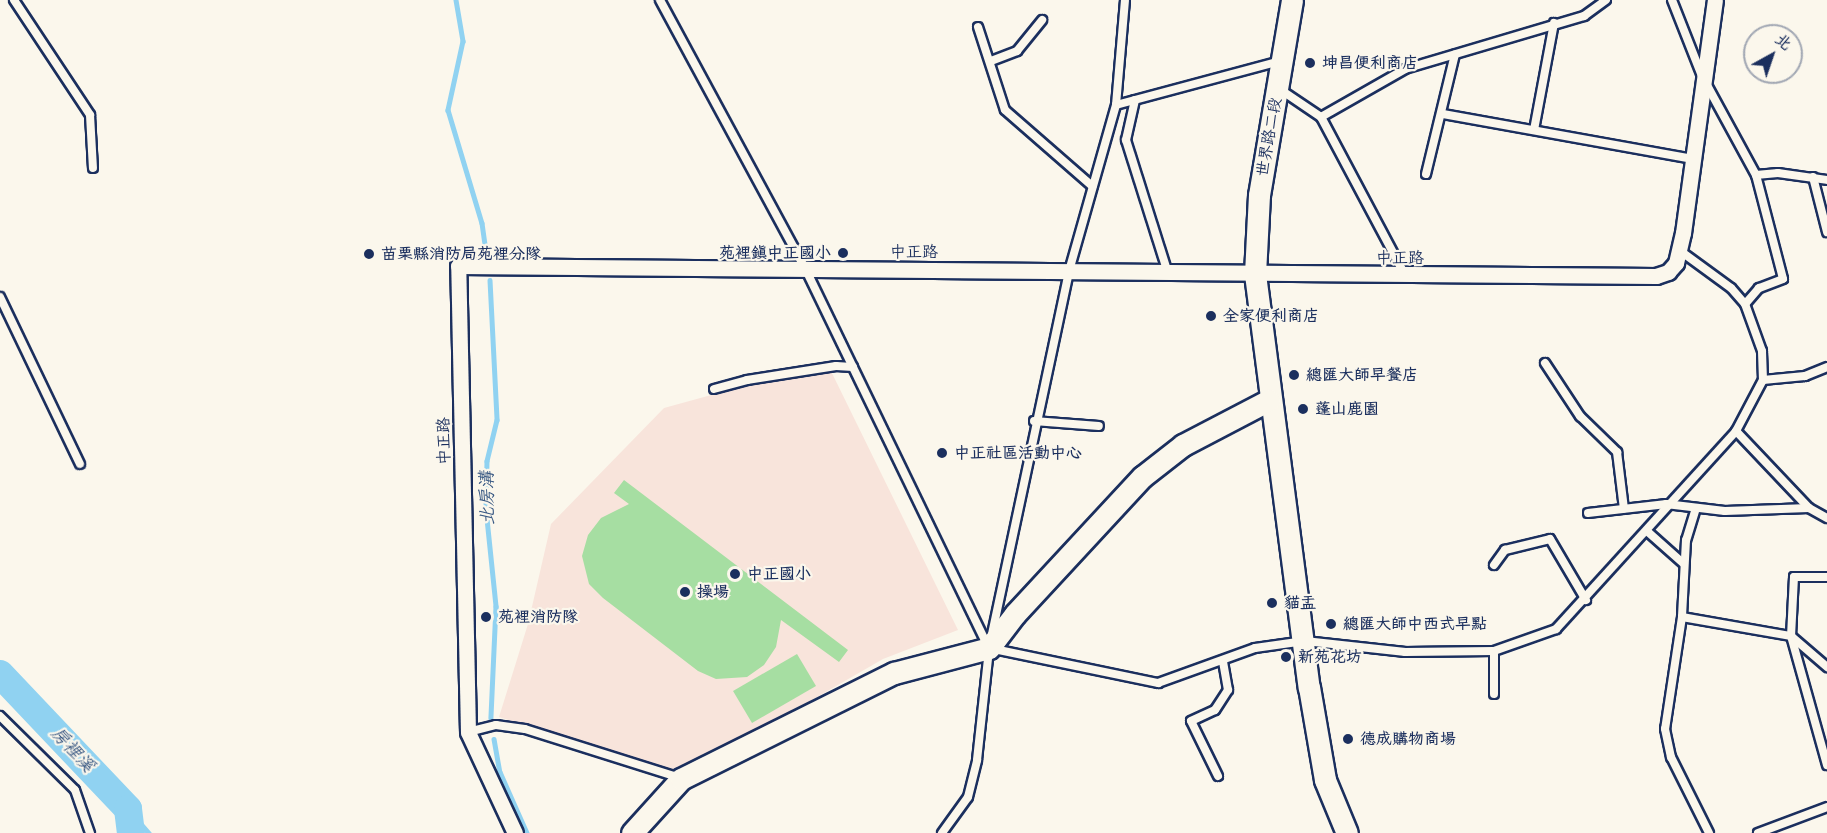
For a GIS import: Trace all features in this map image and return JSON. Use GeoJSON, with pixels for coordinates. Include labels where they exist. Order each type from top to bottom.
{"type":"FeatureCollection","features":[{"type":"Feature","properties":{"kind":"main road","name":"世界路二段"},"geometry":{"type":"LineString","coordinates":[[1292,0],[1259,195],[1255,274],[1269,400],[1305,641],[1309,687],[1325,780],[1347,833]]}},
{"type":"Feature","properties":{"kind":"main road"},"geometry":{"type":"LineString","coordinates":[[632,833],[681,778],[894,673],[989,648],[1015,614],[1142,477],[1183,446],[1269,400]]}},
{"type":"Feature","properties":{"kind":"street","name":"中正路"},"geometry":{"type":"LineString","coordinates":[[515,833],[468,732],[458,266],[1405,276],[1656,276],[1668,272],[1679,250],[1714,0]]}},
{"type":"Feature","properties":{"kind":"lane"},"geometry":{"type":"LineString","coordinates":[[14,0],[90,115],[93,168]]}},
{"type":"Feature","properties":{"kind":"lane"},"geometry":{"type":"LineString","coordinates":[[660,0],[806,270],[989,648]]}},
{"type":"Feature","properties":{"kind":"lane"},"geometry":{"type":"LineString","coordinates":[[944,832],[968,797],[977,760],[989,648],[1034,421],[1069,271],[1116,105],[1125,0]]}},
{"type":"Feature","properties":{"kind":"lane"},"geometry":{"type":"LineString","coordinates":[[1322,117],[1405,69],[1554,23],[1584,16],[1605,0]]}},
{"type":"Feature","properties":{"kind":"lane"},"geometry":{"type":"LineString","coordinates":[[1672,0],[1702,76],[1756,175],[1783,279],[1760,288],[1745,304]]}},
{"type":"Feature","properties":{"kind":"lane"},"geometry":{"type":"LineString","coordinates":[[991,61],[1017,51],[1042,20]]}},
{"type":"Feature","properties":{"kind":"lane"},"geometry":{"type":"LineString","coordinates":[[1534,130],[1554,23]]}},
{"type":"Feature","properties":{"kind":"lane"},"geometry":{"type":"LineString","coordinates":[[978,27],[991,61],[1005,110],[1092,186]]}},
{"type":"Feature","properties":{"kind":"lane"},"geometry":{"type":"LineString","coordinates":[[1426,174],[1443,114],[1455,54]]}},
{"type":"Feature","properties":{"kind":"lane"},"geometry":{"type":"LineString","coordinates":[[1116,105],[1281,60]]}},
{"type":"Feature","properties":{"kind":"lane"},"geometry":{"type":"LineString","coordinates":[[1277,87],[1322,117],[1405,276]]}},
{"type":"Feature","properties":{"kind":"lane"},"geometry":{"type":"LineString","coordinates":[[1135,100],[1126,140],[1168,273]]}},
{"type":"Feature","properties":{"kind":"lane"},"geometry":{"type":"LineString","coordinates":[[1443,114],[1693,159]]}},
{"type":"Feature","properties":{"kind":"lane"},"geometry":{"type":"LineString","coordinates":[[1756,175],[1813,177],[1827,180]]}},
{"type":"Feature","properties":{"kind":"lane"},"geometry":{"type":"LineString","coordinates":[[1813,177],[1827,232]]}},
{"type":"Feature","properties":{"kind":"lane"},"geometry":{"type":"LineString","coordinates":[[989,648],[1158,683],[1256,648],[1305,641],[1405,652],[1494,651],[1556,629],[1586,600],[1648,532],[1666,504],[1736,431],[1763,380],[1762,351],[1745,304],[1731,288],[1679,250]]}},
{"type":"Feature","properties":{"kind":"lane"},"geometry":{"type":"LineString","coordinates":[[0,297],[80,464]]}},
{"type":"Feature","properties":{"kind":"lane"},"geometry":{"type":"LineString","coordinates":[[1545,363],[1580,416],[1617,452],[1624,509]]}},
{"type":"Feature","properties":{"kind":"lane"},"geometry":{"type":"LineString","coordinates":[[714,389],[747,380],[836,366],[853,367]]}},
{"type":"Feature","properties":{"kind":"lane"},"geometry":{"type":"LineString","coordinates":[[1763,380],[1805,376],[1827,367]]}},
{"type":"Feature","properties":{"kind":"lane"},"geometry":{"type":"LineString","coordinates":[[1034,421],[1099,426]]}},
{"type":"Feature","properties":{"kind":"lane"},"geometry":{"type":"LineString","coordinates":[[1736,431],[1809,508],[1827,518]]}},
{"type":"Feature","properties":{"kind":"lane"},"geometry":{"type":"LineString","coordinates":[[1588,513],[1666,504],[1725,512],[1809,508]]}},
{"type":"Feature","properties":{"kind":"lane"},"geometry":{"type":"LineString","coordinates":[[1696,508],[1686,540],[1682,617],[1665,729],[1671,757],[1708,833]]}},
{"type":"Feature","properties":{"kind":"lane"},"geometry":{"type":"LineString","coordinates":[[1648,532],[1684,564]]}},
{"type":"Feature","properties":{"kind":"lane"},"geometry":{"type":"LineString","coordinates":[[1494,565],[1505,550],[1550,539],[1586,600]]}},
{"type":"Feature","properties":{"kind":"lane"},"geometry":{"type":"LineString","coordinates":[[1827,577],[1794,577],[1791,636],[1827,765]]}},
{"type":"Feature","properties":{"kind":"lane"},"geometry":{"type":"LineString","coordinates":[[1682,617],[1791,636],[1818,664],[1827,667]]}},
{"type":"Feature","properties":{"kind":"lane"},"geometry":{"type":"LineString","coordinates":[[1494,651],[1494,694]]}},
{"type":"Feature","properties":{"kind":"lane"},"geometry":{"type":"LineString","coordinates":[[1218,776],[1191,721],[1215,711],[1228,690],[1222,662]]}},
{"type":"Feature","properties":{"kind":"lane"},"geometry":{"type":"LineString","coordinates":[[0,716],[75,790],[90,833]]}},
{"type":"Feature","properties":{"kind":"lane"},"geometry":{"type":"LineString","coordinates":[[468,732],[496,724],[525,729],[681,778]]}},
{"type":"Feature","properties":{"kind":"lane"},"geometry":{"type":"LineString","coordinates":[[1758,833],[1827,809]]}},
{"type":"Feature","properties":{"kind":"shaded area","name":"中正國小"},"geometry":{"type":"Polygon","coordinates":[[[827,363],[958,630],[883,659],[682,775],[499,717],[528,624],[551,524],[664,408],[827,363]]]}},
{"type":"Feature","properties":{"kind":"green space"},"geometry":{"type":"Polygon","coordinates":[[[624,480],[848,650],[839,662],[781,620],[776,647],[764,665],[747,677],[716,679],[698,671],[603,598],[589,584],[582,556],[588,535],[601,518],[629,504],[614,493],[624,480]]]}},
{"type":"Feature","properties":{"kind":"green space"},"geometry":{"type":"Polygon","coordinates":[[[797,654],[816,686],[752,723],[733,691],[797,654]]]}},
{"type":"Feature","properties":{"kind":"waterway","name":"北房溝"},"geometry":{"type":"LineString","coordinates":[[456,0],[463,41],[448,110],[482,223],[486,251]]}},
{"type":"Feature","properties":{"kind":"waterway","name":"北房溝"},"geometry":{"type":"LineString","coordinates":[[490,280],[497,420],[487,461],[486,509],[496,606],[491,718]]}},
{"type":"Feature","properties":{"kind":"waterway","name":"房裡溪"},"geometry":{"type":"LineString","coordinates":[[0,674],[128,809],[131,833]]}},
{"type":"Feature","properties":{"kind":"waterway","name":"北房溝"},"geometry":{"type":"LineString","coordinates":[[494,739],[500,772],[527,833]]}},
{"type":"Feature","properties":{"kind":"waterway"},"geometry":{"type":"LineString","coordinates":[[128,809],[149,833]]}},
{"type":"Feature","properties":{"kind":"place","name":"坤昌便利商店"},"geometry":{"type":"Point","coordinates":[1310,63]}},
{"type":"Feature","properties":{"kind":"place","name":"苑裡鎮中正國小"},"geometry":{"type":"Point","coordinates":[843,253]}},
{"type":"Feature","properties":{"kind":"place","name":"苗栗縣消防局苑裡分隊"},"geometry":{"type":"Point","coordinates":[369,254]}},
{"type":"Feature","properties":{"kind":"place","name":"全家便利商店"},"geometry":{"type":"Point","coordinates":[1211,316]}},
{"type":"Feature","properties":{"kind":"place","name":"總匯大師早餐店"},"geometry":{"type":"Point","coordinates":[1294,375]}},
{"type":"Feature","properties":{"kind":"place","name":"蓬山鹿園"},"geometry":{"type":"Point","coordinates":[1303,409]}},
{"type":"Feature","properties":{"kind":"place","name":"中正社區活動中心"},"geometry":{"type":"Point","coordinates":[942,453]}},
{"type":"Feature","properties":{"kind":"place","name":"中正國小"},"geometry":{"type":"Point","coordinates":[735,574]}},
{"type":"Feature","properties":{"kind":"place","name":"操場"},"geometry":{"type":"Point","coordinates":[685,592]}},
{"type":"Feature","properties":{"kind":"place","name":"貓盂"},"geometry":{"type":"Point","coordinates":[1272,603]}},
{"type":"Feature","properties":{"kind":"place","name":"苑裡消防隊"},"geometry":{"type":"Point","coordinates":[486,617]}},
{"type":"Feature","properties":{"kind":"place","name":"總匯大師中西式早點"},"geometry":{"type":"Point","coordinates":[1331,624]}},
{"type":"Feature","properties":{"kind":"place","name":"新苑花坊"},"geometry":{"type":"Point","coordinates":[1286,657]}},
{"type":"Feature","properties":{"kind":"place","name":"德成購物商場"},"geometry":{"type":"Point","coordinates":[1348,739]}}]}
